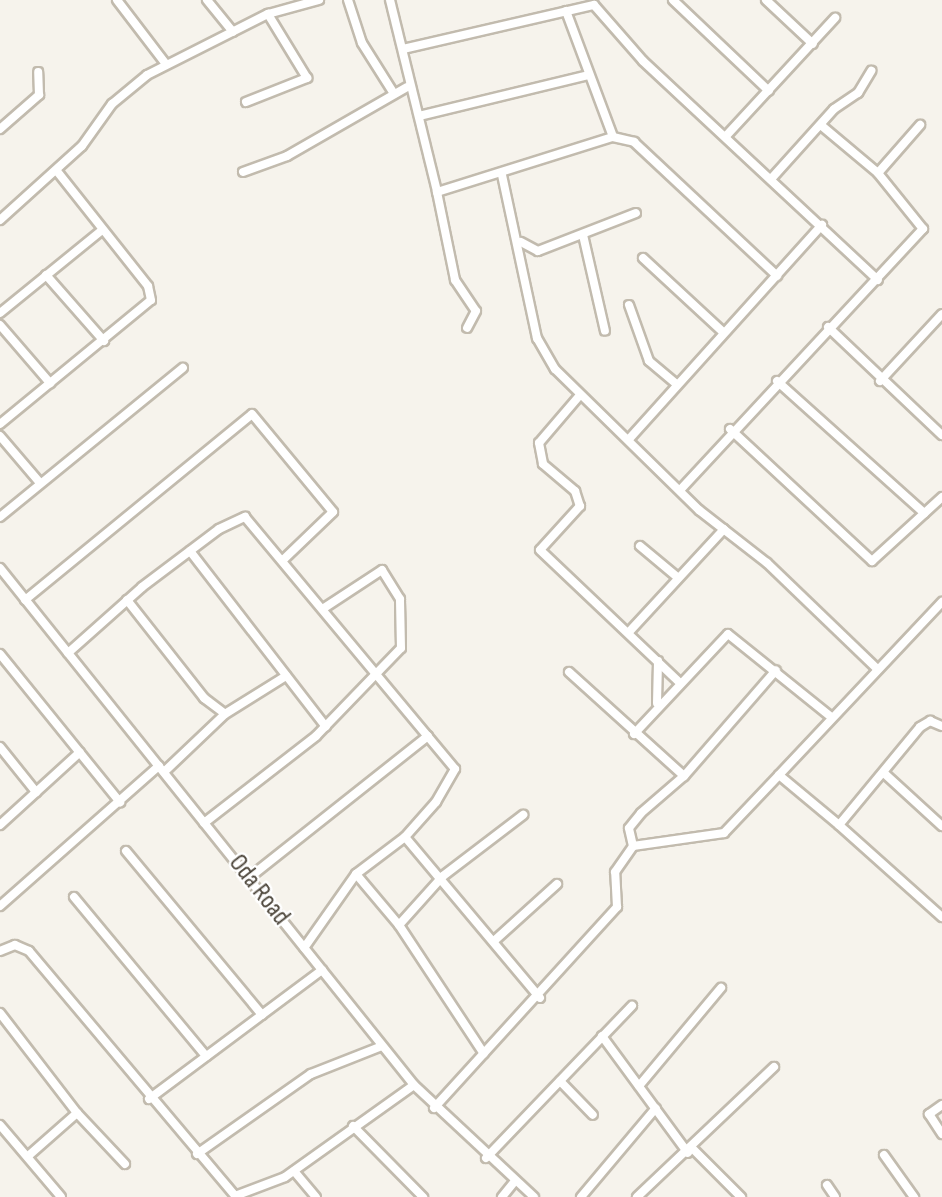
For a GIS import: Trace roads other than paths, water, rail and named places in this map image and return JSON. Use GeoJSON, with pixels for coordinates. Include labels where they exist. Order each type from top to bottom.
{"type":"FeatureCollection","features":[{"type":"Feature","properties":{"kind":"street"},"geometry":{"type":"LineString","coordinates":[[117,0],[166,64]]}},
{"type":"Feature","properties":{"kind":"street"},"geometry":{"type":"LineString","coordinates":[[207,0],[233,32]]}},
{"type":"Feature","properties":{"kind":"street"},"geometry":{"type":"LineString","coordinates":[[0,219],[57,170],[112,104],[166,64],[268,14],[297,3],[319,0]]}},
{"type":"Feature","properties":{"kind":"street"},"geometry":{"type":"LineString","coordinates":[[348,0],[362,44],[393,92]]}},
{"type":"Feature","properties":{"kind":"street"},"geometry":{"type":"LineString","coordinates":[[390,0],[403,49],[407,87],[419,116],[455,280],[476,311],[467,328]]}},
{"type":"Feature","properties":{"kind":"street"},"geometry":{"type":"LineString","coordinates":[[673,0],[769,91]]}},
{"type":"Feature","properties":{"kind":"street"},"geometry":{"type":"LineString","coordinates":[[766,0],[813,44]]}},
{"type":"Feature","properties":{"kind":"street"},"geometry":{"type":"LineString","coordinates":[[403,49],[566,10],[597,6],[643,61],[878,280]]}},
{"type":"Feature","properties":{"kind":"street"},"geometry":{"type":"LineString","coordinates":[[566,10],[613,137]]}},
{"type":"Feature","properties":{"kind":"street"},"geometry":{"type":"LineString","coordinates":[[246,102],[307,78],[268,14]]}},
{"type":"Feature","properties":{"kind":"street"},"geometry":{"type":"LineString","coordinates":[[726,136],[835,18]]}},
{"type":"Feature","properties":{"kind":"street"},"geometry":{"type":"LineString","coordinates":[[771,178],[871,71]]}},
{"type":"Feature","properties":{"kind":"street"},"geometry":{"type":"LineString","coordinates":[[0,129],[43,90],[38,72]]}},
{"type":"Feature","properties":{"kind":"street"},"geometry":{"type":"LineString","coordinates":[[419,116],[588,75]]}},
{"type":"Feature","properties":{"kind":"street"},"geometry":{"type":"LineString","coordinates":[[243,172],[287,156],[393,92],[407,87]]}},
{"type":"Feature","properties":{"kind":"street"},"geometry":{"type":"LineString","coordinates":[[878,173],[920,125]]}},
{"type":"Feature","properties":{"kind":"street"},"geometry":{"type":"LineString","coordinates":[[682,488],[730,429],[828,327],[878,280],[924,226],[878,173],[822,126]]}},
{"type":"Feature","properties":{"kind":"street"},"geometry":{"type":"LineString","coordinates":[[437,192],[502,175],[613,137],[634,142],[777,276]]}},
{"type":"Feature","properties":{"kind":"street"},"geometry":{"type":"LineString","coordinates":[[0,424],[151,300],[152,292],[57,170]]}},
{"type":"Feature","properties":{"kind":"street"},"geometry":{"type":"LineString","coordinates":[[502,175],[521,242],[537,338],[580,395],[630,438],[876,668]]}},
{"type":"Feature","properties":{"kind":"street"},"geometry":{"type":"LineString","coordinates":[[521,242],[534,251],[583,235],[636,213]]}},
{"type":"Feature","properties":{"kind":"street"},"geometry":{"type":"LineString","coordinates":[[630,438],[822,225]]}},
{"type":"Feature","properties":{"kind":"street"},"geometry":{"type":"LineString","coordinates":[[0,313],[102,230]]}},
{"type":"Feature","properties":{"kind":"street"},"geometry":{"type":"LineString","coordinates":[[583,235],[605,331]]}},
{"type":"Feature","properties":{"kind":"street"},"geometry":{"type":"LineString","coordinates":[[643,258],[723,332]]}},
{"type":"Feature","properties":{"kind":"street"},"geometry":{"type":"LineString","coordinates":[[46,275],[104,341]]}},
{"type":"Feature","properties":{"kind":"street"},"geometry":{"type":"LineString","coordinates":[[629,305],[649,361],[676,384]]}},
{"type":"Feature","properties":{"kind":"street"},"geometry":{"type":"LineString","coordinates":[[880,381],[942,314]]}},
{"type":"Feature","properties":{"kind":"street"},"geometry":{"type":"LineString","coordinates":[[0,325],[50,383]]}},
{"type":"Feature","properties":{"kind":"street"},"geometry":{"type":"LineString","coordinates":[[828,327],[880,381],[940,428]]}},
{"type":"Feature","properties":{"kind":"street"},"geometry":{"type":"LineString","coordinates":[[0,517],[183,368]]}},
{"type":"Feature","properties":{"kind":"street"},"geometry":{"type":"LineString","coordinates":[[777,381],[924,513]]}},
{"type":"Feature","properties":{"kind":"street"},"geometry":{"type":"LineString","coordinates":[[580,395],[538,443],[543,464],[575,491],[580,506],[540,550],[678,681]]}},
{"type":"Feature","properties":{"kind":"street"},"geometry":{"type":"LineString","coordinates":[[25,600],[252,414],[333,512],[284,559]]}},
{"type":"Feature","properties":{"kind":"street"},"geometry":{"type":"LineString","coordinates":[[730,429],[872,561],[942,497]]}},
{"type":"Feature","properties":{"kind":"street"},"geometry":{"type":"LineString","coordinates":[[0,436],[40,483]]}},
{"type":"Feature","properties":{"kind":"street"},"geometry":{"type":"LineString","coordinates":[[68,653],[127,600],[241,516],[284,559],[378,673],[428,736],[456,777],[405,837],[356,874],[304,948]]}},
{"type":"Feature","properties":{"kind":"street"},"geometry":{"type":"LineString","coordinates":[[629,632],[676,576],[724,528]]}},
{"type":"Feature","properties":{"kind":"street"},"geometry":{"type":"LineString","coordinates":[[640,546],[676,576]]}},
{"type":"Feature","properties":{"kind":"street"},"geometry":{"type":"LineString","coordinates":[[190,551],[326,727]]}},
{"type":"Feature","properties":{"kind":"street"},"geometry":{"type":"LineString","coordinates":[[204,823],[326,727],[378,673],[402,643],[400,599],[387,576],[378,571],[324,608]]}},
{"type":"Feature","properties":{"kind":"street","name":"Oda Road"},"geometry":{"type":"LineString","coordinates":[[1,572],[250,877],[414,1086],[486,1158],[534,1197]]}},
{"type":"Feature","properties":{"kind":"street"},"geometry":{"type":"LineString","coordinates":[[127,600],[204,698],[225,714]]}},
{"type":"Feature","properties":{"kind":"street"},"geometry":{"type":"LineString","coordinates":[[434,1108],[540,998],[617,906],[615,872],[633,846],[723,833],[779,775],[830,716],[942,602]]}},
{"type":"Feature","properties":{"kind":"street"},"geometry":{"type":"LineString","coordinates":[[634,734],[657,703],[727,634],[776,670],[830,716]]}},
{"type":"Feature","properties":{"kind":"street"},"geometry":{"type":"LineString","coordinates":[[0,654],[120,802]]}},
{"type":"Feature","properties":{"kind":"street"},"geometry":{"type":"LineString","coordinates":[[657,703],[658,661]]}},
{"type":"Feature","properties":{"kind":"street"},"geometry":{"type":"LineString","coordinates":[[633,846],[629,828],[684,776],[776,670]]}},
{"type":"Feature","properties":{"kind":"street"},"geometry":{"type":"LineString","coordinates":[[569,672],[634,734],[684,776]]}},
{"type":"Feature","properties":{"kind":"street"},"geometry":{"type":"LineString","coordinates":[[0,906],[225,714],[286,676]]}},
{"type":"Feature","properties":{"kind":"street"},"geometry":{"type":"LineString","coordinates":[[839,825],[886,774],[920,727],[939,724],[942,711]]}},
{"type":"Feature","properties":{"kind":"street"},"geometry":{"type":"LineString","coordinates":[[250,877],[428,736]]}},
{"type":"Feature","properties":{"kind":"street"},"geometry":{"type":"LineString","coordinates":[[0,747],[36,792]]}},
{"type":"Feature","properties":{"kind":"street"},"geometry":{"type":"LineString","coordinates":[[0,825],[80,752]]}},
{"type":"Feature","properties":{"kind":"street"},"geometry":{"type":"LineString","coordinates":[[886,774],[942,827]]}},
{"type":"Feature","properties":{"kind":"street"},"geometry":{"type":"LineString","coordinates":[[779,775],[942,917]]}},
{"type":"Feature","properties":{"kind":"street"},"geometry":{"type":"LineString","coordinates":[[399,925],[443,876],[523,815]]}},
{"type":"Feature","properties":{"kind":"street"},"geometry":{"type":"LineString","coordinates":[[405,837],[443,876],[540,998]]}},
{"type":"Feature","properties":{"kind":"street"},"geometry":{"type":"LineString","coordinates":[[126,851],[262,1015]]}},
{"type":"Feature","properties":{"kind":"street"},"geometry":{"type":"LineString","coordinates":[[356,874],[399,925],[484,1055]]}},
{"type":"Feature","properties":{"kind":"street"},"geometry":{"type":"LineString","coordinates":[[494,941],[557,884]]}},
{"type":"Feature","properties":{"kind":"street"},"geometry":{"type":"LineString","coordinates":[[74,897],[206,1056]]}},
{"type":"Feature","properties":{"kind":"street"},"geometry":{"type":"LineString","coordinates":[[0,951],[15,945],[29,951],[222,1187],[243,1197],[294,1171],[353,1126],[414,1086]]}},
{"type":"Feature","properties":{"kind":"street"},"geometry":{"type":"LineString","coordinates":[[149,1099],[322,970]]}},
{"type":"Feature","properties":{"kind":"street"},"geometry":{"type":"LineString","coordinates":[[639,1086],[721,988]]}},
{"type":"Feature","properties":{"kind":"street"},"geometry":{"type":"LineString","coordinates":[[486,1158],[632,1006]]}},
{"type":"Feature","properties":{"kind":"street"},"geometry":{"type":"LineString","coordinates":[[0,1013],[77,1113],[125,1164]]}},
{"type":"Feature","properties":{"kind":"street"},"geometry":{"type":"LineString","coordinates":[[602,1036],[691,1151],[741,1197]]}},
{"type":"Feature","properties":{"kind":"street"},"geometry":{"type":"LineString","coordinates":[[197,1154],[311,1074],[383,1046]]}},
{"type":"Feature","properties":{"kind":"street"},"geometry":{"type":"LineString","coordinates":[[637,1197],[691,1151],[774,1067]]}},
{"type":"Feature","properties":{"kind":"street"},"geometry":{"type":"LineString","coordinates":[[560,1081],[593,1115]]}},
{"type":"Feature","properties":{"kind":"street"},"geometry":{"type":"LineString","coordinates":[[942,1105],[929,1114],[942,1134]]}},
{"type":"Feature","properties":{"kind":"street"},"geometry":{"type":"LineString","coordinates":[[581,1197],[656,1108]]}},
{"type":"Feature","properties":{"kind":"street"},"geometry":{"type":"LineString","coordinates":[[28,1156],[77,1113]]}},
{"type":"Feature","properties":{"kind":"street"},"geometry":{"type":"LineString","coordinates":[[353,1126],[423,1197]]}},
{"type":"Feature","properties":{"kind":"street"},"geometry":{"type":"LineString","coordinates":[[1,1127],[61,1197]]}},
{"type":"Feature","properties":{"kind":"street"},"geometry":{"type":"LineString","coordinates":[[884,1154],[914,1197]]}},
{"type":"Feature","properties":{"kind":"street"},"geometry":{"type":"LineString","coordinates":[[294,1171],[316,1197]]}},
{"type":"Feature","properties":{"kind":"street"},"geometry":{"type":"LineString","coordinates":[[502,1197],[514,1182]]}},
{"type":"Feature","properties":{"kind":"street"},"geometry":{"type":"LineString","coordinates":[[827,1185],[835,1197]]}}]}
